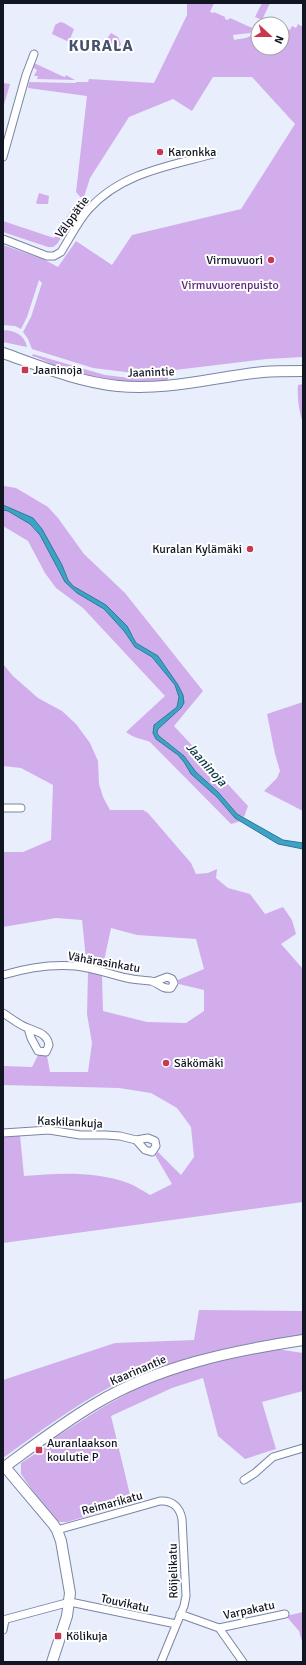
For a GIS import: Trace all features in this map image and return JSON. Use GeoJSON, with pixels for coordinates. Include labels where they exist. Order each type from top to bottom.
{"type":"FeatureCollection","features":[{"type":"Feature","properties":{"kind":"main road","name":"Jaanintie"},"geometry":{"type":"LineString","coordinates":[[3,353],[80,378],[117,386],[165,386],[264,372],[303,371]]}},
{"type":"Feature","properties":{"kind":"main road","name":"Kaarinantie"},"geometry":{"type":"LineString","coordinates":[[4,1467],[53,1431],[96,1403],[146,1379],[171,1369],[209,1358],[260,1346],[303,1340]]}},
{"type":"Feature","properties":{"kind":"main road"},"geometry":{"type":"LineString","coordinates":[[4,1467],[57,1530],[63,1548],[70,1602],[52,1662]]}},
{"type":"Feature","properties":{"kind":"street"},"geometry":{"type":"LineString","coordinates":[[3,157],[26,75],[34,54]]}},
{"type":"Feature","properties":{"kind":"street","name":"Välppätie"},"geometry":{"type":"LineString","coordinates":[[3,239],[47,256],[54,256],[60,252],[88,210],[110,189],[137,175],[213,154]]}},
{"type":"Feature","properties":{"kind":"street"},"geometry":{"type":"LineString","coordinates":[[3,808],[21,808]]}},
{"type":"Feature","properties":{"kind":"street","name":"Vähärasinkatu"},"geometry":{"type":"LineString","coordinates":[[3,975],[27,969],[49,966],[76,966],[126,978],[154,982]]}},
{"type":"Feature","properties":{"kind":"street"},"geometry":{"type":"LineString","coordinates":[[3,1013],[28,1028]]}},
{"type":"Feature","properties":{"kind":"street","name":"Kaskilankuja"},"geometry":{"type":"LineString","coordinates":[[3,1133],[50,1130],[80,1135],[120,1136],[136,1140]]}},
{"type":"Feature","properties":{"kind":"street"},"geometry":{"type":"LineString","coordinates":[[244,1480],[255,1473],[269,1460],[303,1448]]}},
{"type":"Feature","properties":{"kind":"street","name":"Reimarikatu"},"geometry":{"type":"LineString","coordinates":[[57,1530],[156,1502],[164,1501],[172,1503]]}},
{"type":"Feature","properties":{"kind":"street","name":"Röijelikatu"},"geometry":{"type":"LineString","coordinates":[[162,1662],[186,1596],[182,1519],[178,1508],[172,1503]]}},
{"type":"Feature","properties":{"kind":"street"},"geometry":{"type":"LineString","coordinates":[[3,1630],[4,1620],[70,1602]]}},
{"type":"Feature","properties":{"kind":"street","name":"Touvikatu"},"geometry":{"type":"LineString","coordinates":[[70,1602],[176,1624]]}},
{"type":"Feature","properties":{"kind":"street"},"geometry":{"type":"LineString","coordinates":[[180,1614],[219,1628],[243,1662]]}},
{"type":"Feature","properties":{"kind":"street","name":"Varpakatu"},"geometry":{"type":"LineString","coordinates":[[219,1628],[285,1614]]}},
{"type":"Feature","properties":{"kind":"green space","name":"Virmuvuorenpuisto"},"geometry":{"type":"Polygon","coordinates":[[[187,3],[214,3],[210,12],[214,12],[225,17],[225,19],[228,20],[230,18],[250,27],[250,33],[233,35],[234,40],[247,38],[250,36],[250,56],[290,56],[290,30],[292,26],[296,28],[298,24],[303,27],[303,357],[267,359],[142,374],[93,368],[32,349],[23,332],[31,317],[42,283],[39,280],[27,317],[21,329],[15,326],[3,325],[3,245],[43,259],[58,267],[76,241],[112,265],[132,235],[241,209],[295,124],[252,77],[213,77],[192,111],[173,99],[129,117],[90,178],[83,200],[76,192],[87,96],[28,88],[29,82],[75,83],[88,82],[89,79],[154,83],[187,15],[187,3]]]}},
{"type":"Feature","properties":{"kind":"green space"},"geometry":{"type":"Polygon","coordinates":[[[262,3],[270,3],[264,16],[256,16],[262,3]]]}},
{"type":"Feature","properties":{"kind":"green space"},"geometry":{"type":"Polygon","coordinates":[[[60,22],[74,29],[69,42],[52,34],[55,25],[60,22]]]}},
{"type":"Feature","properties":{"kind":"green space"},"geometry":{"type":"Polygon","coordinates":[[[111,33],[118,37],[121,44],[116,52],[104,43],[111,33]]]}},
{"type":"Feature","properties":{"kind":"green space"},"geometry":{"type":"Polygon","coordinates":[[[34,63],[62,76],[65,77],[66,75],[75,80],[37,79],[38,76],[34,76],[37,70],[32,67],[34,63]]]}},
{"type":"Feature","properties":{"kind":"green space"},"geometry":{"type":"Polygon","coordinates":[[[3,83],[10,84],[3,108],[3,83]]]}},
{"type":"Feature","properties":{"kind":"green space"},"geometry":{"type":"Polygon","coordinates":[[[39,193],[49,196],[48,204],[36,203],[39,193]]]}},
{"type":"Feature","properties":{"kind":"green space"},"geometry":{"type":"Polygon","coordinates":[[[75,204],[79,210],[57,244],[53,247],[48,247],[3,232],[3,221],[54,238],[75,204]]]}},
{"type":"Feature","properties":{"kind":"green space"},"geometry":{"type":"Polygon","coordinates":[[[3,330],[15,332],[21,336],[27,347],[3,342],[3,330]]]}},
{"type":"Feature","properties":{"kind":"green space"},"geometry":{"type":"Polygon","coordinates":[[[33,354],[105,375],[130,378],[168,377],[168,381],[129,382],[91,377],[62,368],[32,356],[33,354]]]}},
{"type":"Feature","properties":{"kind":"green space"},"geometry":{"type":"Polygon","coordinates":[[[303,384],[303,424],[300,414],[298,385],[303,384]]]}},
{"type":"Feature","properties":{"kind":"green space"},"geometry":{"type":"Polygon","coordinates":[[[4,486],[16,488],[48,507],[58,518],[84,554],[125,593],[203,691],[174,726],[248,806],[244,817],[237,814],[218,792],[196,772],[184,756],[157,734],[158,729],[181,708],[183,695],[158,656],[136,643],[133,636],[106,605],[73,586],[68,580],[62,565],[33,518],[3,505],[4,486]]]}},
{"type":"Feature","properties":{"kind":"green space"},"geometry":{"type":"Polygon","coordinates":[[[3,510],[8,511],[30,524],[40,535],[65,582],[104,609],[124,631],[131,642],[139,650],[152,657],[175,685],[179,697],[177,707],[154,725],[153,733],[182,759],[191,774],[217,797],[235,818],[241,821],[231,824],[150,742],[126,732],[165,696],[83,608],[56,588],[45,573],[28,541],[3,526],[3,510]]]}},
{"type":"Feature","properties":{"kind":"green space"},"geometry":{"type":"Polygon","coordinates":[[[3,664],[13,676],[38,698],[62,711],[76,724],[90,743],[98,761],[99,784],[103,797],[110,810],[143,810],[148,813],[191,863],[196,874],[208,873],[217,869],[216,878],[228,888],[250,894],[265,914],[283,907],[292,920],[296,934],[281,944],[303,969],[303,1202],[3,1243],[3,1137],[20,1135],[24,1176],[76,1174],[103,1176],[128,1183],[150,1195],[172,1184],[155,1155],[158,1152],[181,1175],[194,1157],[191,1127],[177,1108],[151,1093],[119,1088],[3,1085],[3,1066],[32,1067],[38,1055],[47,1056],[50,1072],[88,1072],[92,1043],[87,1014],[88,972],[102,975],[103,1011],[147,1022],[186,1023],[204,1011],[204,990],[179,984],[178,980],[204,969],[196,939],[137,935],[111,928],[104,961],[86,959],[82,920],[56,918],[3,927],[3,852],[23,852],[51,840],[53,785],[21,768],[3,766],[3,664]]]}},
{"type":"Feature","properties":{"kind":"green space"},"geometry":{"type":"Polygon","coordinates":[[[303,702],[303,811],[264,791],[277,778],[280,771],[267,714],[303,702]]]}},
{"type":"Feature","properties":{"kind":"green space"},"geometry":{"type":"Polygon","coordinates":[[[199,1310],[303,1311],[303,1335],[241,1345],[163,1366],[127,1379],[82,1403],[3,1458],[3,1380],[115,1343],[194,1340],[199,1310]]]}},
{"type":"Feature","properties":{"kind":"green space"},"geometry":{"type":"Polygon","coordinates":[[[277,1349],[303,1353],[303,1391],[262,1402],[276,1449],[245,1459],[218,1436],[203,1378],[172,1388],[111,1416],[132,1503],[67,1522],[60,1522],[51,1517],[21,1474],[21,1463],[50,1444],[56,1437],[103,1407],[134,1390],[169,1375],[223,1359],[277,1349]]]}},
{"type":"Feature","properties":{"kind":"green space"},"geometry":{"type":"Polygon","coordinates":[[[303,1612],[303,1645],[299,1631],[286,1616],[303,1612]]]}},
{"type":"Feature","properties":{"kind":"water"},"geometry":{"type":"Polygon","coordinates":[[[3,505],[33,518],[42,529],[62,565],[68,580],[73,586],[106,605],[127,626],[136,643],[158,656],[178,685],[183,695],[184,703],[181,708],[158,729],[157,733],[159,736],[184,756],[196,772],[218,792],[237,814],[283,840],[303,843],[303,849],[278,844],[235,818],[217,797],[191,774],[178,755],[156,739],[153,733],[154,725],[177,707],[179,697],[175,685],[152,657],[135,647],[124,631],[104,609],[77,593],[65,582],[40,535],[30,524],[8,511],[3,510],[3,505]]]}},
{"type":"Feature","properties":{"kind":"place","name":"Karonkka"},"geometry":{"type":"Point","coordinates":[160,152]}},
{"type":"Feature","properties":{"kind":"place","name":"Virmuvuori"},"geometry":{"type":"Point","coordinates":[271,260]}},
{"type":"Feature","properties":{"kind":"place","name":"Jaaninoja"},"geometry":{"type":"Point","coordinates":[25,370]}},
{"type":"Feature","properties":{"kind":"place","name":"Kuralan Kylämäki"},"geometry":{"type":"Point","coordinates":[250,549]}},
{"type":"Feature","properties":{"kind":"place","name":"Säkömäki"},"geometry":{"type":"Point","coordinates":[166,1063]}},
{"type":"Feature","properties":{"kind":"place","name":"Auranlaakson koulutie P"},"geometry":{"type":"Point","coordinates":[39,1450]}},
{"type":"Feature","properties":{"kind":"place","name":"Kölikuja"},"geometry":{"type":"Point","coordinates":[58,1636]}},
{"type":"Feature","properties":{"kind":"district","name":"KURALA"},"geometry":{"type":"Point","coordinates":[101,45]}}]}
